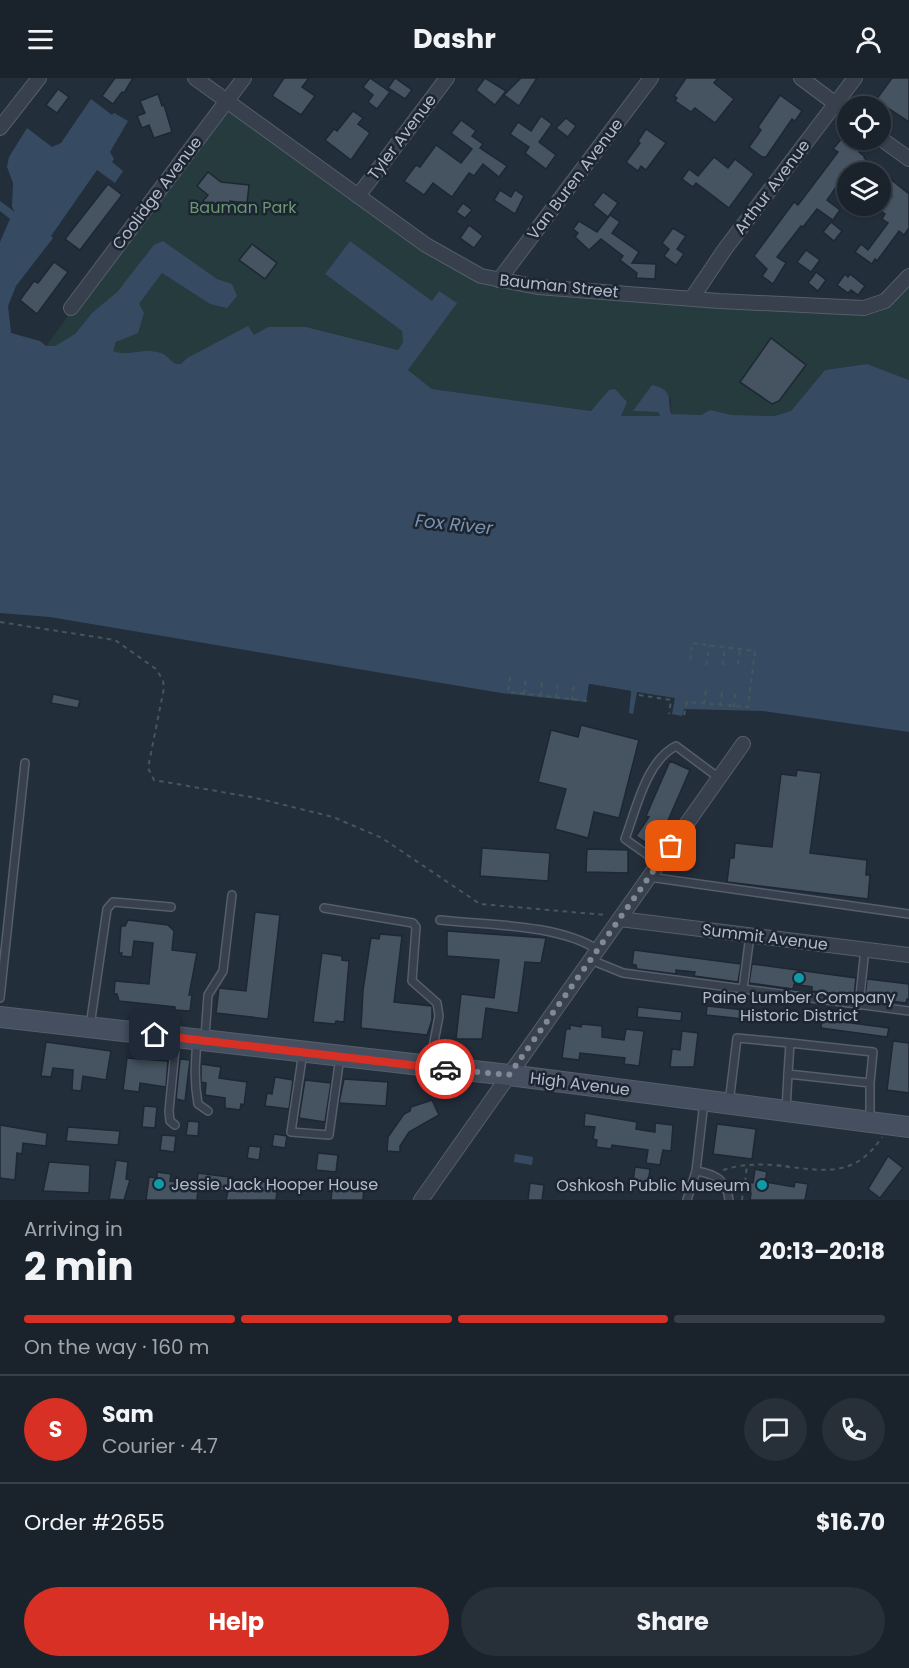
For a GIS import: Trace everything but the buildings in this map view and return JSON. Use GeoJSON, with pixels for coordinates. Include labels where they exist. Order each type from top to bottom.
{"type":"FeatureCollection","features":[{"type":"Feature","properties":{"kind":"main road","name":"High Avenue"},"geometry":{"type":"LineString","coordinates":[[0,1017],[509,1075],[909,1127]]}},
{"type":"Feature","properties":{"kind":"main road"},"geometry":{"type":"LineString","coordinates":[[870,1122],[909,1114]]}},
{"type":"Feature","properties":{"kind":"street"},"geometry":{"type":"LineString","coordinates":[[0,128],[39,78]]}},
{"type":"Feature","properties":{"kind":"street","name":"Bauman Street"},"geometry":{"type":"LineString","coordinates":[[195,78],[449,260],[471,272],[499,280],[538,287],[821,308],[864,308],[877,305],[895,293],[909,276]]}},
{"type":"Feature","properties":{"kind":"street","name":"Coolidge Avenue"},"geometry":{"type":"LineString","coordinates":[[71,308],[244,78]]}},
{"type":"Feature","properties":{"kind":"street","name":"Tyler Avenue"},"geometry":{"type":"LineString","coordinates":[[358,196],[447,78]]}},
{"type":"Feature","properties":{"kind":"street","name":"Van Buren Avenue"},"geometry":{"type":"LineString","coordinates":[[499,280],[651,78]]}},
{"type":"Feature","properties":{"kind":"street"},"geometry":{"type":"LineString","coordinates":[[801,78],[835,104]]}},
{"type":"Feature","properties":{"kind":"street","name":"Arthur Avenue"},"geometry":{"type":"LineString","coordinates":[[692,298],[725,249],[855,78]]}},
{"type":"Feature","properties":{"kind":"street"},"geometry":{"type":"LineString","coordinates":[[891,146],[909,159]]}},
{"type":"Feature","properties":{"kind":"street"},"geometry":{"type":"LineString","coordinates":[[422,1200],[743,744]]}},
{"type":"Feature","properties":{"kind":"street","name":"Summit Avenue"},"geometry":{"type":"LineString","coordinates":[[619,921],[909,955]]}},
{"type":"Feature","properties":{"kind":"lane"},"geometry":{"type":"LineString","coordinates":[[659,863],[625,839],[651,773],[668,750],[676,746],[719,779]]}},
{"type":"Feature","properties":{"kind":"lane"},"geometry":{"type":"LineString","coordinates":[[0,999],[26,763]]}},
{"type":"Feature","properties":{"kind":"lane"},"geometry":{"type":"LineString","coordinates":[[649,877],[909,914]]}},
{"type":"Feature","properties":{"kind":"lane"},"geometry":{"type":"LineString","coordinates":[[208,1111],[198,1104],[194,1075],[208,995],[223,971],[232,895]]}},
{"type":"Feature","properties":{"kind":"lane"},"geometry":{"type":"LineString","coordinates":[[90,1028],[107,909],[113,902],[171,907]]}},
{"type":"Feature","properties":{"kind":"lane"},"geometry":{"type":"LineString","coordinates":[[324,908],[413,923],[416,927],[412,981],[437,1003],[439,1016],[430,1067]]}},
{"type":"Feature","properties":{"kind":"lane"},"geometry":{"type":"LineString","coordinates":[[440,920],[560,933],[586,942],[594,955],[623,973],[909,1011]]}},
{"type":"Feature","properties":{"kind":"lane"},"geometry":{"type":"LineString","coordinates":[[743,989],[750,935]]}},
{"type":"Feature","properties":{"kind":"lane"},"geometry":{"type":"LineString","coordinates":[[859,1005],[865,949]]}},
{"type":"Feature","properties":{"kind":"lane"},"geometry":{"type":"LineString","coordinates":[[175,1125],[170,1121],[169,1111],[176,1038]]}},
{"type":"Feature","properties":{"kind":"lane"},"geometry":{"type":"LineString","coordinates":[[729,1103],[737,1038],[873,1052],[870,1122]]}},
{"type":"Feature","properties":{"kind":"lane"},"geometry":{"type":"LineString","coordinates":[[786,1110],[790,1043]]}},
{"type":"Feature","properties":{"kind":"lane"},"geometry":{"type":"LineString","coordinates":[[303,1052],[291,1132],[329,1135],[340,1057]]}},
{"type":"Feature","properties":{"kind":"lane"},"geometry":{"type":"LineString","coordinates":[[788,1074],[870,1083]]}},
{"type":"Feature","properties":{"kind":"lane"},"geometry":{"type":"LineString","coordinates":[[687,1200],[696,1171],[704,1100]]}},
{"type":"Feature","properties":{"kind":"lane"},"geometry":{"type":"LineString","coordinates":[[696,1171],[714,1175],[726,1187],[729,1200]]}},
{"type":"Feature","properties":{"kind":"path"},"geometry":{"type":"LineString","coordinates":[[0,622],[105,637],[124,645],[161,674],[164,688],[148,768],[154,780],[212,789],[333,817],[382,838],[480,904],[604,914],[619,921]]}},
{"type":"Feature","properties":{"kind":"path"},"geometry":{"type":"LineString","coordinates":[[684,715],[687,702],[748,707],[755,651],[692,643],[690,663]]}},
{"type":"Feature","properties":{"kind":"path"},"geometry":{"type":"LineString","coordinates":[[706,665],[710,645]]}},
{"type":"Feature","properties":{"kind":"path"},"geometry":{"type":"LineString","coordinates":[[723,665],[725,647]]}},
{"type":"Feature","properties":{"kind":"path"},"geometry":{"type":"LineString","coordinates":[[738,664],[740,649]]}},
{"type":"Feature","properties":{"kind":"path"},"geometry":{"type":"LineString","coordinates":[[510,677],[508,693],[588,701]]}},
{"type":"Feature","properties":{"kind":"path"},"geometry":{"type":"LineString","coordinates":[[525,694],[526,677]]}},
{"type":"Feature","properties":{"kind":"path"},"geometry":{"type":"LineString","coordinates":[[541,696],[542,679]]}},
{"type":"Feature","properties":{"kind":"path"},"geometry":{"type":"LineString","coordinates":[[556,698],[558,681]]}},
{"type":"Feature","properties":{"kind":"path"},"geometry":{"type":"LineString","coordinates":[[572,700],[574,682]]}},
{"type":"Feature","properties":{"kind":"path"},"geometry":{"type":"LineString","coordinates":[[704,704],[706,689]]}},
{"type":"Feature","properties":{"kind":"path"},"geometry":{"type":"LineString","coordinates":[[720,706],[722,692]]}},
{"type":"Feature","properties":{"kind":"path"},"geometry":{"type":"LineString","coordinates":[[734,707],[735,694]]}},
{"type":"Feature","properties":{"kind":"path"},"geometry":{"type":"LineString","coordinates":[[639,695],[671,700],[669,714]]}},
{"type":"Feature","properties":{"kind":"path"},"geometry":{"type":"LineString","coordinates":[[866,1164],[870,1122]]}},
{"type":"Feature","properties":{"kind":"path"},"geometry":{"type":"LineString","coordinates":[[745,1182],[747,1165]]}},
{"type":"Feature","properties":{"kind":"path"},"geometry":{"type":"LineString","coordinates":[[714,1175],[731,1167],[747,1165],[797,1174]]}},
{"type":"Feature","properties":{"kind":"path"},"geometry":{"type":"LineString","coordinates":[[777,1165],[789,1167],[788,1172]]}},
{"type":"Feature","properties":{"kind":"path"},"geometry":{"type":"LineString","coordinates":[[742,1200],[743,1191]]}},
{"type":"Feature","properties":{"kind":"green space","name":"Bauman Park"},"geometry":{"type":"Polygon","coordinates":[[[226,102],[481,276],[864,308],[909,276],[909,380],[867,364],[825,370],[791,411],[774,416],[732,415],[710,410],[701,415],[671,414],[671,398],[633,411],[658,412],[660,416],[621,416],[609,390],[592,411],[432,389],[408,370],[456,303],[432,301],[350,241],[325,274],[402,331],[403,342],[398,350],[306,327],[268,327],[254,336],[248,327],[187,358],[181,364],[154,351],[118,353],[112,351],[139,304],[162,273],[210,304],[219,305],[228,284],[217,279],[162,241],[105,304],[92,313],[75,334],[55,346],[46,346],[226,102]]]}},
{"type":"Feature","properties":{"kind":"water","name":"Fox River"},"geometry":{"type":"Polygon","coordinates":[[[91,99],[112,115],[114,113],[128,121],[110,152],[114,159],[112,162],[123,171],[115,183],[97,170],[51,236],[53,238],[16,286],[8,306],[11,333],[40,341],[46,346],[55,346],[75,334],[92,313],[117,292],[154,245],[163,241],[217,279],[232,284],[237,296],[227,308],[210,304],[162,273],[139,304],[144,313],[138,333],[116,342],[113,351],[125,353],[154,351],[181,364],[187,358],[248,326],[254,335],[268,327],[306,327],[398,350],[403,342],[402,331],[325,274],[350,241],[432,301],[439,291],[457,303],[408,370],[432,389],[591,411],[609,390],[615,389],[627,402],[621,416],[660,416],[658,412],[633,411],[652,385],[667,392],[671,414],[701,415],[710,410],[732,415],[774,416],[791,411],[825,370],[867,364],[909,380],[909,732],[763,711],[684,709],[682,716],[672,714],[675,698],[637,692],[633,714],[629,713],[631,691],[589,684],[586,702],[501,693],[50,617],[0,613],[0,242],[10,219],[0,211],[0,201],[15,212],[12,207],[13,183],[7,167],[9,157],[27,128],[52,147],[61,143],[91,99]]]}},
{"type":"Feature","properties":{"kind":"water"},"geometry":{"type":"Polygon","coordinates":[[[515,1154],[533,1157],[532,1165],[514,1162],[515,1154]]]}},
{"type":"Feature","properties":{"kind":"pier"},"geometry":{"type":"Polygon","coordinates":[[[589,684],[631,691],[629,707],[626,707],[628,693],[592,688],[590,701],[587,700],[589,684]]]}},
{"type":"Feature","properties":{"kind":"way so far"},"geometry":{"type":"LineString","coordinates":[[445,1069],[509,1075],[671,846]]}},
{"type":"Feature","properties":{"kind":"place","name":"Paine Lumber Company Historic District"},"geometry":{"type":"Point","coordinates":[799,978]}},
{"type":"Feature","properties":{"kind":"place","name":"Jessie Jack Hooper House"},"geometry":{"type":"Point","coordinates":[159,1184]}},
{"type":"Feature","properties":{"kind":"place","name":"Oshkosh Public Museum"},"geometry":{"type":"Point","coordinates":[762,1185]}},
{"type":"Feature","properties":{"kind":"route"},"geometry":{"type":"LineString","coordinates":[[155,1035],[445,1069]]}}]}
